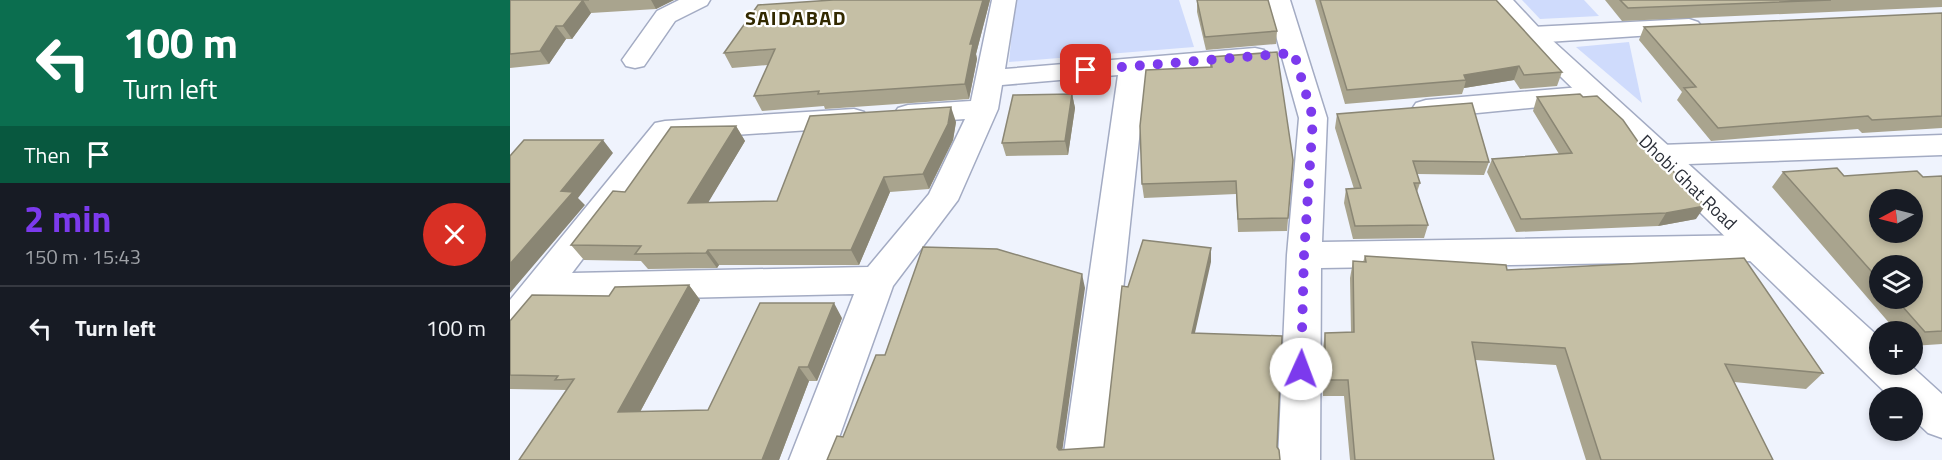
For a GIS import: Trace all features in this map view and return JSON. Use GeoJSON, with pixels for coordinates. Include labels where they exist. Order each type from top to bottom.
{"type":"FeatureCollection","features":[{"type":"Feature","properties":{"kind":"street"},"geometry":{"type":"LineString","coordinates":[[635,60],[666,16],[698,0]]}},
{"type":"Feature","properties":{"kind":"street"},"geometry":{"type":"LineString","coordinates":[[810,460],[877,280],[942,200],[984,109],[1004,0]]}},
{"type":"Feature","properties":{"kind":"street"},"geometry":{"type":"LineString","coordinates":[[1278,0],[1294,53],[1325,117],[1304,255],[1299,460]]}},
{"type":"Feature","properties":{"kind":"street","name":"Dhobi Ghat Road"},"geometry":{"type":"LineString","coordinates":[[1500,0],[1532,35],[1598,94],[1756,248],[1869,352]]}},
{"type":"Feature","properties":{"kind":"street"},"geometry":{"type":"LineString","coordinates":[[1532,35],[1708,27]]}},
{"type":"Feature","properties":{"kind":"street"},"geometry":{"type":"LineString","coordinates":[[991,78],[1294,53]]}},
{"type":"Feature","properties":{"kind":"street"},"geometry":{"type":"LineString","coordinates":[[1084,460],[1134,66]]}},
{"type":"Feature","properties":{"kind":"street"},"geometry":{"type":"LineString","coordinates":[[1396,111],[1598,94]]}},
{"type":"Feature","properties":{"kind":"street"},"geometry":{"type":"LineString","coordinates":[[510,326],[665,130],[984,109]]}},
{"type":"Feature","properties":{"kind":"street"},"geometry":{"type":"LineString","coordinates":[[1660,155],[1942,145]]}},
{"type":"Feature","properties":{"kind":"street"},"geometry":{"type":"LineString","coordinates":[[1304,255],[1756,248]]}},
{"type":"Feature","properties":{"kind":"street"},"geometry":{"type":"LineString","coordinates":[[541,287],[877,280]]}},
{"type":"Feature","properties":{"kind":"street","name":"Dhobi Ghat Road"},"geometry":{"type":"LineString","coordinates":[[1900,375],[1928,393],[1942,420]]}},
{"type":"Feature","properties":{"kind":"shaded area"},"geometry":{"type":"Polygon","coordinates":[[[1015,0],[1179,0],[1194,47],[1009,62],[1015,0]]]}},
{"type":"Feature","properties":{"kind":"shaded area"},"geometry":{"type":"Polygon","coordinates":[[[1522,0],[1584,0],[1599,16],[1540,19],[1522,0]]]}},
{"type":"Feature","properties":{"kind":"shaded area"},"geometry":{"type":"Polygon","coordinates":[[[1629,42],[1642,103],[1576,47],[1629,42]]]}},
{"type":"Feature","properties":{"kind":"building"},"geometry":{"type":"Polygon","coordinates":[[[510,0],[583,0],[563,26],[556,26],[540,51],[510,54],[510,0]]]}},
{"type":"Feature","properties":{"kind":"building"},"geometry":{"type":"Polygon","coordinates":[[[833,0],[983,0],[970,44],[973,44],[965,84],[754,96],[775,49],[724,53],[758,5],[833,0]]]}},
{"type":"Feature","properties":{"kind":"building"},"geometry":{"type":"Polygon","coordinates":[[[1197,0],[1268,0],[1277,31],[1205,37],[1197,0]]]}},
{"type":"Feature","properties":{"kind":"building"},"geometry":{"type":"Polygon","coordinates":[[[1320,0],[1496,0],[1562,72],[1524,75],[1519,66],[1464,75],[1466,80],[1347,90],[1320,0]]]}},
{"type":"Feature","properties":{"kind":"building"},"geometry":{"type":"Polygon","coordinates":[[[1620,0],[1831,0],[1628,8],[1620,0]]]}},
{"type":"Feature","properties":{"kind":"building"},"geometry":{"type":"Polygon","coordinates":[[[1942,13],[1942,116],[1872,120],[1868,116],[1718,128],[1684,88],[1696,87],[1644,27],[1942,13]]]}},
{"type":"Feature","properties":{"kind":"building"},"geometry":{"type":"Polygon","coordinates":[[[1277,52],[1293,160],[1288,218],[1238,219],[1236,181],[1142,184],[1140,126],[1146,70],[1212,67],[1210,57],[1277,52]]]}},
{"type":"Feature","properties":{"kind":"building"},"geometry":{"type":"Polygon","coordinates":[[[1072,94],[1065,141],[1002,143],[1013,95],[1072,94]]]}},
{"type":"Feature","properties":{"kind":"building"},"geometry":{"type":"Polygon","coordinates":[[[1580,94],[1583,97],[1597,96],[1623,120],[1643,149],[1652,148],[1705,206],[1666,213],[1521,219],[1492,159],[1572,153],[1537,97],[1580,94]]]}},
{"type":"Feature","properties":{"kind":"building"},"geometry":{"type":"Polygon","coordinates":[[[1472,103],[1489,162],[1413,161],[1420,183],[1414,183],[1428,225],[1355,226],[1346,189],[1361,188],[1337,114],[1472,103]]]}},
{"type":"Feature","properties":{"kind":"building"},"geometry":{"type":"Polygon","coordinates":[[[951,107],[948,124],[923,174],[884,177],[851,250],[708,250],[706,253],[635,254],[641,246],[571,245],[613,191],[625,192],[671,127],[736,126],[688,203],[777,201],[810,116],[951,107]]]}},
{"type":"Feature","properties":{"kind":"building"},"geometry":{"type":"Polygon","coordinates":[[[524,140],[603,140],[561,191],[573,192],[510,264],[510,156],[524,140]]]}},
{"type":"Feature","properties":{"kind":"building"},"geometry":{"type":"Polygon","coordinates":[[[1837,168],[1844,176],[1917,171],[1923,177],[1942,176],[1942,331],[1925,332],[1923,321],[1915,321],[1905,309],[1923,309],[1923,255],[1869,255],[1869,269],[1783,172],[1837,168]]]}},
{"type":"Feature","properties":{"kind":"building"},"geometry":{"type":"Polygon","coordinates":[[[1143,240],[1211,248],[1192,333],[1282,336],[1277,447],[1280,460],[827,460],[837,436],[843,437],[876,355],[885,355],[923,247],[997,249],[1082,274],[1057,447],[1059,450],[1104,447],[1122,286],[1128,287],[1143,240]]]}},
{"type":"Feature","properties":{"kind":"building"},"geometry":{"type":"Polygon","coordinates":[[[1365,256],[1506,265],[1507,270],[1744,258],[1823,373],[1725,364],[1773,460],[1601,460],[1565,348],[1472,342],[1494,460],[1355,460],[1348,380],[1325,380],[1325,333],[1354,332],[1353,261],[1366,262],[1365,256]]]}},
{"type":"Feature","properties":{"kind":"building"},"geometry":{"type":"Polygon","coordinates":[[[689,285],[618,412],[708,410],[760,303],[834,303],[808,367],[799,367],[762,460],[519,460],[574,379],[555,380],[558,376],[510,375],[510,321],[532,295],[609,296],[615,287],[689,285]]]}},
{"type":"Feature","properties":{"kind":"district","name":"SAIDABAD"},"geometry":{"type":"Point","coordinates":[796,17]}},
{"type":"Feature","properties":{"kind":"route"},"geometry":{"type":"LineString","coordinates":[[1086,70],[1294,53],[1313,118],[1304,255],[1301,369]]}}]}
